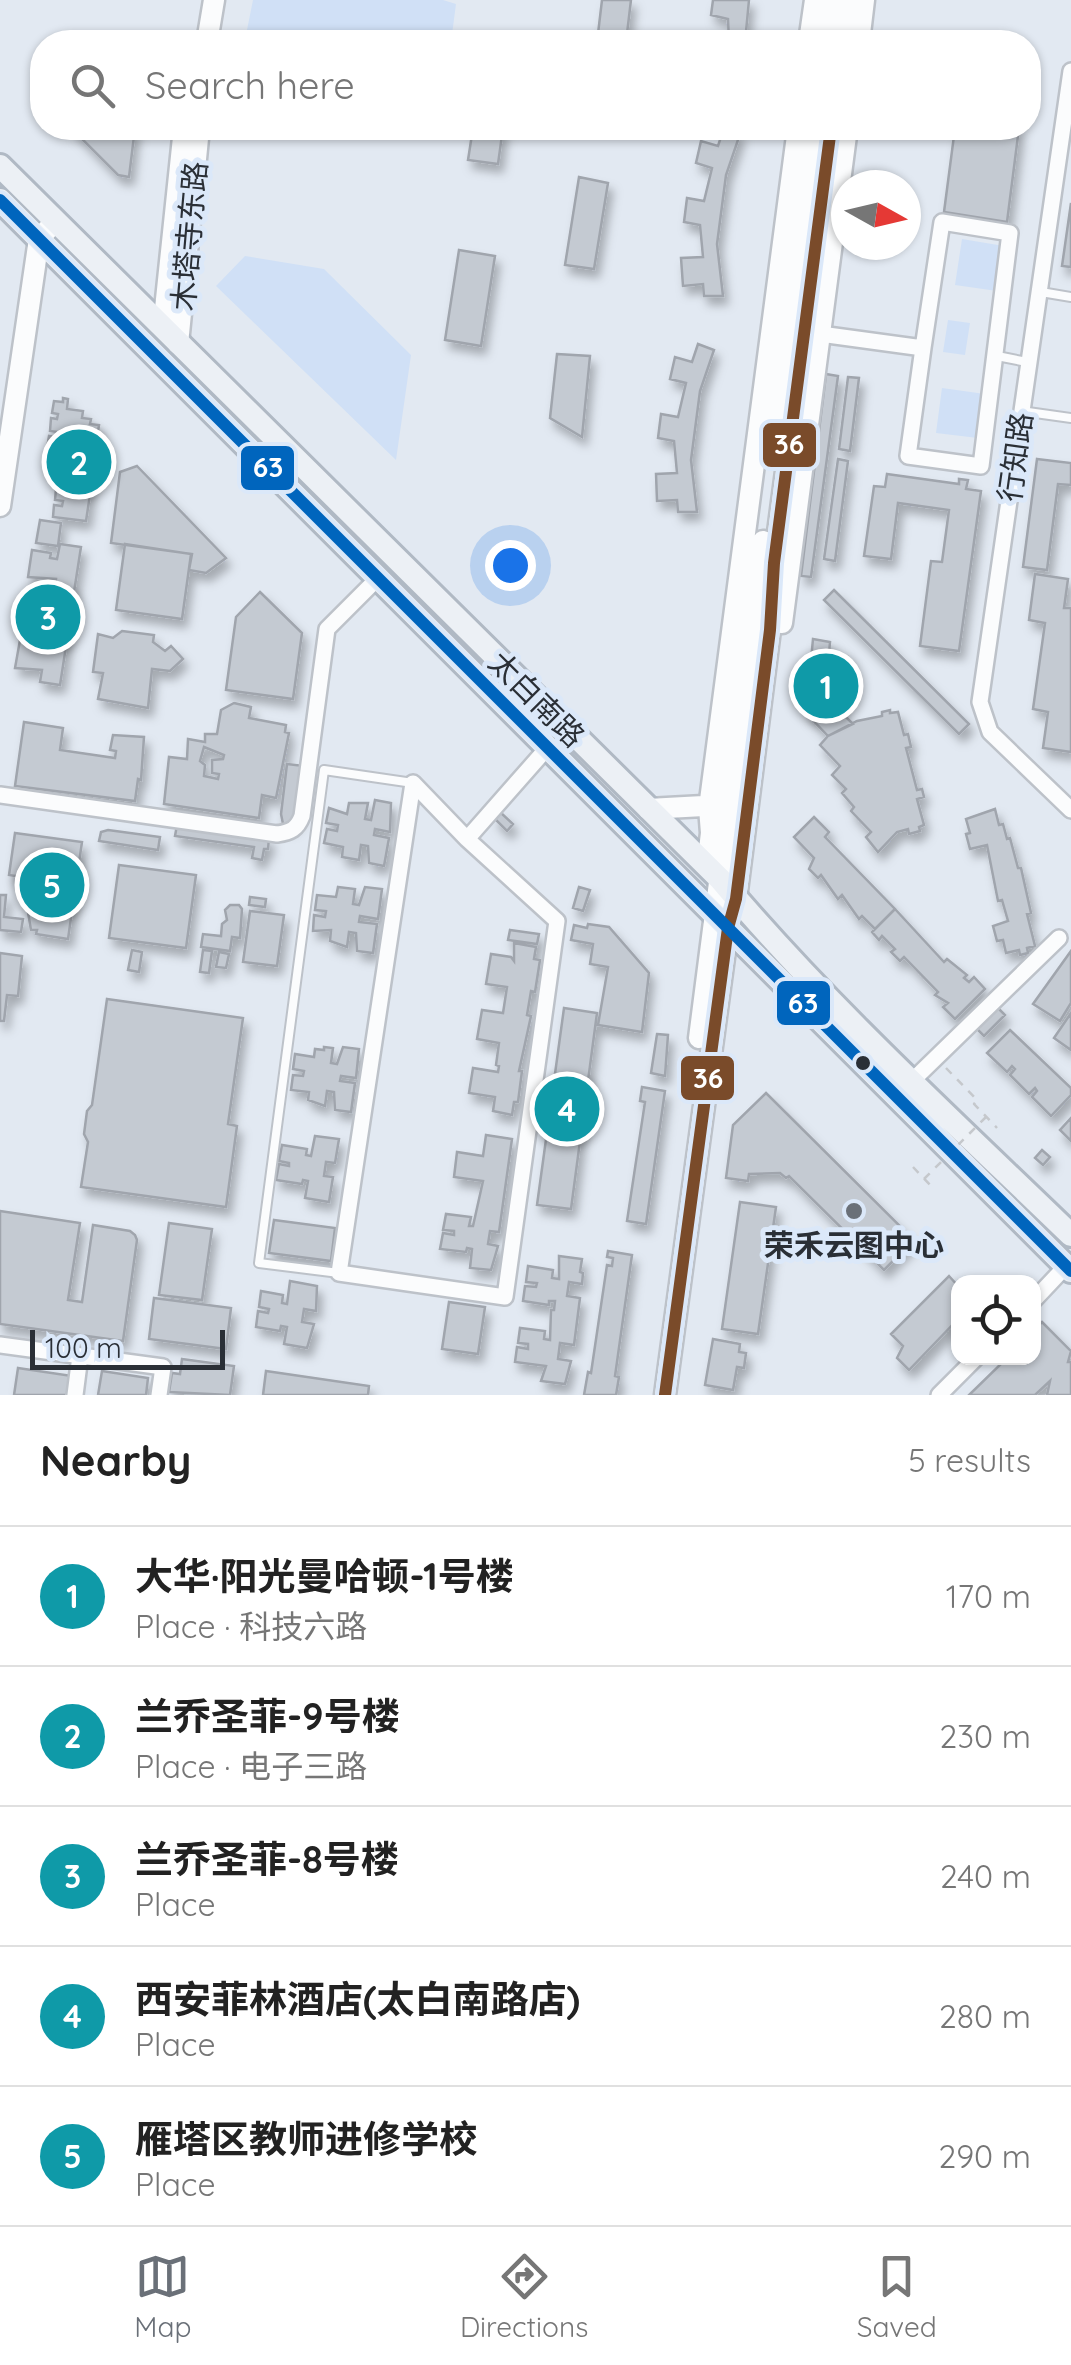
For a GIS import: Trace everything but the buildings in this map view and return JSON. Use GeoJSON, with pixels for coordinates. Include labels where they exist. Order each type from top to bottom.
{"type":"FeatureCollection","features":[{"type":"Feature","properties":{"kind":"main road"},"geometry":{"type":"LineString","coordinates":[[195,30],[201,0]]}},
{"type":"Feature","properties":{"kind":"main road"},"geometry":{"type":"LineString","coordinates":[[209,30],[214,0]]}},
{"type":"Feature","properties":{"kind":"main road"},"geometry":{"type":"LineString","coordinates":[[810,30],[814,0]]}},
{"type":"Feature","properties":{"kind":"main road"},"geometry":{"type":"LineString","coordinates":[[827,30],[831,0]]}},
{"type":"Feature","properties":{"kind":"main road"},"geometry":{"type":"LineString","coordinates":[[844,30],[848,0]]}},
{"type":"Feature","properties":{"kind":"main road"},"geometry":{"type":"LineString","coordinates":[[860,30],[864,0]]}},
{"type":"Feature","properties":{"kind":"main road","name":"木塔寺东路"},"geometry":{"type":"LineString","coordinates":[[171,336],[183,140]]}},
{"type":"Feature","properties":{"kind":"main road","name":"木塔寺东路"},"geometry":{"type":"LineString","coordinates":[[171,336],[197,140]]}},
{"type":"Feature","properties":{"kind":"main road"},"geometry":{"type":"LineString","coordinates":[[665,1395],[722,921],[714,873],[719,806],[797,140]]}},
{"type":"Feature","properties":{"kind":"main road"},"geometry":{"type":"LineString","coordinates":[[804,332],[814,140]]}},
{"type":"Feature","properties":{"kind":"main road"},"geometry":{"type":"LineString","coordinates":[[652,1395],[722,921],[741,903],[828,140]]}},
{"type":"Feature","properties":{"kind":"main road"},"geometry":{"type":"LineString","coordinates":[[719,806],[804,332],[845,140]]}},
{"type":"Feature","properties":{"kind":"main road","name":"太白南路"},"geometry":{"type":"LineString","coordinates":[[0,166],[47,230],[378,578],[1069,1269]]}},
{"type":"Feature","properties":{"kind":"main road","name":"太白南路"},"geometry":{"type":"LineString","coordinates":[[0,200],[47,230],[171,336],[714,873],[912,1081],[1071,1236]]}},
{"type":"Feature","properties":{"kind":"main road"},"geometry":{"type":"LineString","coordinates":[[0,506],[47,230]]}},
{"type":"Feature","properties":{"kind":"main road"},"geometry":{"type":"LineString","coordinates":[[648,809],[719,806]]}},
{"type":"Feature","properties":{"kind":"street","name":"行知路"},"geometry":{"type":"LineString","coordinates":[[1071,71],[980,702],[990,732],[1071,810]]}},
{"type":"Feature","properties":{"kind":"street"},"geometry":{"type":"LineString","coordinates":[[942,222],[1010,233],[981,466],[908,456],[924,348],[942,222]]}},
{"type":"Feature","properties":{"kind":"street"},"geometry":{"type":"LineString","coordinates":[[804,332],[924,348]]}},
{"type":"Feature","properties":{"kind":"street"},"geometry":{"type":"LineString","coordinates":[[0,795],[277,834],[290,832],[302,816],[327,629],[378,578]]}},
{"type":"Feature","properties":{"kind":"street"},"geometry":{"type":"LineString","coordinates":[[466,840],[548,747]]}},
{"type":"Feature","properties":{"kind":"street"},"geometry":{"type":"LineString","coordinates":[[413,783],[466,840],[558,921],[505,1297],[339,1273],[413,783]]}},
{"type":"Feature","properties":{"kind":"street"},"geometry":{"type":"LineString","coordinates":[[912,1081],[1058,938]]}},
{"type":"Feature","properties":{"kind":"street"},"geometry":{"type":"LineString","coordinates":[[1041,1294],[1069,1269]]}},
{"type":"Feature","properties":{"kind":"street"},"geometry":{"type":"LineString","coordinates":[[0,1345],[163,1367],[159,1395]]}},
{"type":"Feature","properties":{"kind":"street"},"geometry":{"type":"LineString","coordinates":[[75,1395],[80,1356]]}},
{"type":"Feature","properties":{"kind":"street"},"geometry":{"type":"LineString","coordinates":[[939,1395],[969,1365]]}},
{"type":"Feature","properties":{"kind":"lane"},"geometry":{"type":"LineString","coordinates":[[1038,292],[1071,296]]}},
{"type":"Feature","properties":{"kind":"lane"},"geometry":{"type":"LineString","coordinates":[[997,356],[1028,362]]}},
{"type":"Feature","properties":{"kind":"lane"},"geometry":{"type":"LineString","coordinates":[[1021,411],[1071,418]]}},
{"type":"Feature","properties":{"kind":"lane"},"geometry":{"type":"LineString","coordinates":[[339,1273],[259,1263],[324,770],[413,783]]}},
{"type":"Feature","properties":{"kind":"path"},"geometry":{"type":"LineString","coordinates":[[935,1058],[977,1100],[974,1104],[997,1128]]}},
{"type":"Feature","properties":{"kind":"path"},"geometry":{"type":"LineString","coordinates":[[924,1178],[986,1117]]}},
{"type":"Feature","properties":{"kind":"path"},"geometry":{"type":"LineString","coordinates":[[913,1167],[934,1189]]}},
{"type":"Feature","properties":{"kind":"shaded area"},"geometry":{"type":"Polygon","coordinates":[[[253,0],[443,0],[456,4],[453,30],[247,30],[253,0]]]}},
{"type":"Feature","properties":{"kind":"shaded area"},"geometry":{"type":"Polygon","coordinates":[[[962,239],[1004,246],[997,291],[955,285],[962,239]]]}},
{"type":"Feature","properties":{"kind":"shaded area"},"geometry":{"type":"Polygon","coordinates":[[[245,256],[324,269],[411,355],[396,460],[216,286],[245,256]]]}},
{"type":"Feature","properties":{"kind":"shaded area"},"geometry":{"type":"Polygon","coordinates":[[[948,320],[970,323],[965,355],[943,352],[948,320]]]}},
{"type":"Feature","properties":{"kind":"shaded area"},"geometry":{"type":"Polygon","coordinates":[[[942,388],[985,394],[978,438],[936,433],[942,388]]]}},
{"type":"Feature","properties":{"kind":"transit line","name":"36"},"geometry":{"type":"LineString","coordinates":[[665,1395],[728,928],[736,899],[770,630],[774,563],[829,140]]}},
{"type":"Feature","properties":{"kind":"transit line","name":"63"},"geometry":{"type":"LineString","coordinates":[[0,200],[1071,1271]]}},
{"type":"Feature","properties":{"kind":"place","name":"兰乔圣菲-9号楼"},"geometry":{"type":"Point","coordinates":[79,462]}},
{"type":"Feature","properties":{"kind":"place","name":"兰乔圣菲-8号楼"},"geometry":{"type":"Point","coordinates":[48,617]}},
{"type":"Feature","properties":{"kind":"place","name":"大华·阳光曼哈顿-1号楼"},"geometry":{"type":"Point","coordinates":[826,686]}},
{"type":"Feature","properties":{"kind":"place","name":"雁塔区教师进修学校"},"geometry":{"type":"Point","coordinates":[52,885]}},
{"type":"Feature","properties":{"kind":"place","name":"西安菲林酒店(太白南路店)"},"geometry":{"type":"Point","coordinates":[567,1109]}},
{"type":"Feature","properties":{"kind":"place","name":"荣禾云图中心"},"geometry":{"type":"Point","coordinates":[854,1211]}}]}
